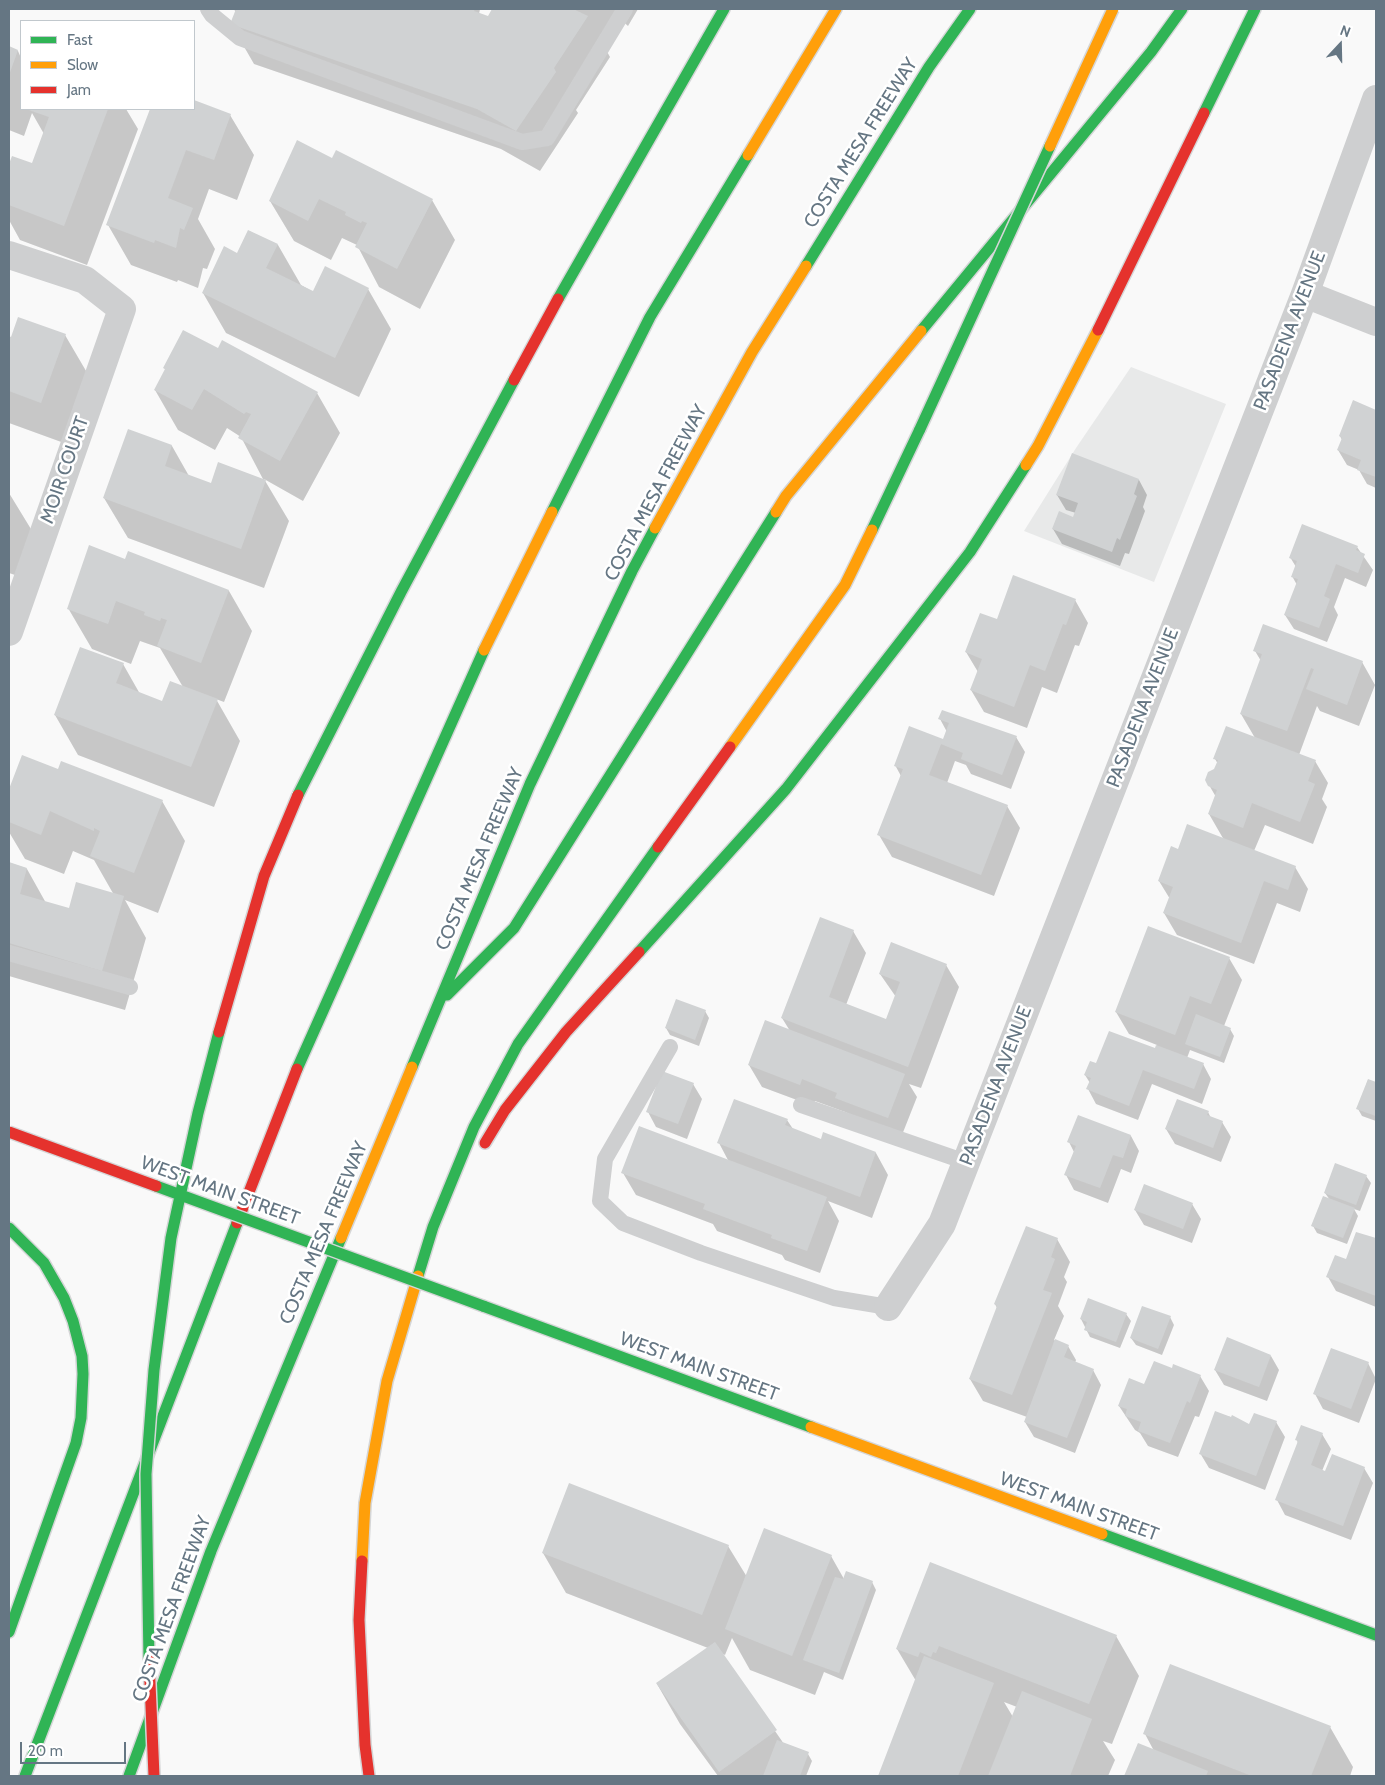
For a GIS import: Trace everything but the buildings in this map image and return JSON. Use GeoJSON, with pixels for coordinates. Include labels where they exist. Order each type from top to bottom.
{"type":"FeatureCollection","features":[{"type":"Feature","properties":{"kind":"main road"},"geometry":{"type":"LineString","coordinates":[[154,1776],[148,1626],[146,1474],[154,1370],[171,1238],[198,1113],[228,995],[264,876],[293,805],[401,592],[558,299],[724,9]]}},
{"type":"Feature","properties":{"kind":"main road"},"geometry":{"type":"LineString","coordinates":[[25,1776],[298,1065],[494,628],[650,318],[836,9]]}},
{"type":"Feature","properties":{"kind":"main road","name":"COSTA MESA FREEWAY"},"geometry":{"type":"LineString","coordinates":[[129,1776],[211,1551],[530,784],[632,571],[752,352],[929,67],[970,9]]}},
{"type":"Feature","properties":{"kind":"main road"},"geometry":{"type":"LineString","coordinates":[[370,1776],[364,1746],[359,1620],[365,1503],[387,1381],[432,1227],[474,1127],[518,1044],[846,585],[1113,9]]}},
{"type":"Feature","properties":{"kind":"main road"},"geometry":{"type":"LineString","coordinates":[[438,1005],[514,928],[786,496],[1151,52],[1182,9]]}},
{"type":"Feature","properties":{"kind":"main road"},"geometry":{"type":"LineString","coordinates":[[432,1227],[505,1110],[566,1032],[786,789],[970,552],[1038,446],[1096,333],[1255,9]]}},
{"type":"Feature","properties":{"kind":"main road","name":"WEST MAIN STREET"},"geometry":{"type":"LineString","coordinates":[[9,1132],[1376,1635]]}},
{"type":"Feature","properties":{"kind":"main road"},"geometry":{"type":"LineString","coordinates":[[9,1228],[38,1256],[61,1292],[73,1321],[82,1356],[83,1374],[81,1418],[76,1443],[9,1632]]}},
{"type":"Feature","properties":{"kind":"street","name":"PASADENA AVENUE"},"geometry":{"type":"LineString","coordinates":[[888,1307],[942,1224],[1305,294],[1376,99]]}},
{"type":"Feature","properties":{"kind":"street","name":"MOIR COURT"},"geometry":{"type":"LineString","coordinates":[[9,255],[86,280],[122,309],[9,632]]}},
{"type":"Feature","properties":{"kind":"street"},"geometry":{"type":"LineString","coordinates":[[1305,294],[1376,322]]}},
{"type":"Feature","properties":{"kind":"lane"},"geometry":{"type":"LineString","coordinates":[[208,9],[212,15],[240,38],[522,142],[547,138],[589,72],[625,9]]}},
{"type":"Feature","properties":{"kind":"lane"},"geometry":{"type":"LineString","coordinates":[[9,952],[130,987]]}},
{"type":"Feature","properties":{"kind":"lane"},"geometry":{"type":"LineString","coordinates":[[670,1047],[605,1159],[600,1202],[623,1223],[701,1253],[834,1298],[888,1307]]}},
{"type":"Feature","properties":{"kind":"lane"},"geometry":{"type":"LineString","coordinates":[[801,1106],[966,1162]]}},
{"type":"Feature","properties":{"kind":"shaded area"},"geometry":{"type":"Polygon","coordinates":[[[1131,367],[1226,404],[1154,582],[1024,531],[1076,448],[1131,367]]]}},
{"type":"Feature","properties":{"kind":"traffic: fast"},"geometry":{"type":"LineString","coordinates":[[558,299],[724,9]]}},
{"type":"Feature","properties":{"kind":"traffic: fast"},"geometry":{"type":"LineString","coordinates":[[806,266],[929,67],[970,9]]}},
{"type":"Feature","properties":{"kind":"traffic: fast"},"geometry":{"type":"LineString","coordinates":[[921,331],[1151,52],[1182,9]]}},
{"type":"Feature","properties":{"kind":"traffic: fast"},"geometry":{"type":"LineString","coordinates":[[1204,113],[1255,9]]}},
{"type":"Feature","properties":{"kind":"traffic: fast"},"geometry":{"type":"LineString","coordinates":[[920,429],[1050,146]]}},
{"type":"Feature","properties":{"kind":"traffic: fast"},"geometry":{"type":"LineString","coordinates":[[552,512],[650,317],[748,155]]}},
{"type":"Feature","properties":{"kind":"traffic: fast"},"geometry":{"type":"LineString","coordinates":[[298,795],[401,592],[514,380]]}},
{"type":"Feature","properties":{"kind":"traffic: fast"},"geometry":{"type":"LineString","coordinates":[[872,530],[920,429]]}},
{"type":"Feature","properties":{"kind":"traffic: fast"},"geometry":{"type":"LineString","coordinates":[[639,952],[786,789],[970,552],[1026,465]]}},
{"type":"Feature","properties":{"kind":"traffic: fast"},"geometry":{"type":"LineString","coordinates":[[447,995],[514,928],[776,512]]}},
{"type":"Feature","properties":{"kind":"traffic: fast"},"geometry":{"type":"LineString","coordinates":[[412,1067],[530,784],[632,571],[655,528]]}},
{"type":"Feature","properties":{"kind":"traffic: fast"},"geometry":{"type":"LineString","coordinates":[[297,1069],[484,650]]}},
{"type":"Feature","properties":{"kind":"traffic: fast"},"geometry":{"type":"LineString","coordinates":[[418,1276],[433,1227],[474,1127],[518,1044],[658,847]]}},
{"type":"Feature","properties":{"kind":"traffic: fast"},"geometry":{"type":"LineString","coordinates":[[149,1660],[146,1474],[154,1370],[171,1238],[198,1113],[219,1032]]}},
{"type":"Feature","properties":{"kind":"traffic: fast"},"geometry":{"type":"LineString","coordinates":[[156,1186],[483,1306]]}},
{"type":"Feature","properties":{"kind":"traffic: fast"},"geometry":{"type":"LineString","coordinates":[[25,1776],[237,1223]]}},
{"type":"Feature","properties":{"kind":"traffic: fast"},"geometry":{"type":"LineString","coordinates":[[9,1228],[44,1263],[64,1298],[73,1321],[82,1356],[83,1374],[81,1418],[76,1443],[9,1632]]}},
{"type":"Feature","properties":{"kind":"traffic: fast"},"geometry":{"type":"LineString","coordinates":[[129,1776],[211,1551],[341,1238]]}},
{"type":"Feature","properties":{"kind":"traffic: fast"},"geometry":{"type":"LineString","coordinates":[[483,1306],[811,1427]]}},
{"type":"Feature","properties":{"kind":"traffic: fast"},"geometry":{"type":"LineString","coordinates":[[1102,1534],[1376,1635]]}},
{"type":"Feature","properties":{"kind":"traffic: slow"},"geometry":{"type":"LineString","coordinates":[[748,155],[836,9]]}},
{"type":"Feature","properties":{"kind":"traffic: slow"},"geometry":{"type":"LineString","coordinates":[[1050,146],[1113,9]]}},
{"type":"Feature","properties":{"kind":"traffic: slow"},"geometry":{"type":"LineString","coordinates":[[655,528],[752,352],[806,266]]}},
{"type":"Feature","properties":{"kind":"traffic: slow"},"geometry":{"type":"LineString","coordinates":[[1026,465],[1038,446],[1098,330]]}},
{"type":"Feature","properties":{"kind":"traffic: slow"},"geometry":{"type":"LineString","coordinates":[[776,512],[786,496],[921,331]]}},
{"type":"Feature","properties":{"kind":"traffic: slow"},"geometry":{"type":"LineString","coordinates":[[484,650],[552,512]]}},
{"type":"Feature","properties":{"kind":"traffic: slow"},"geometry":{"type":"LineString","coordinates":[[730,747],[845,585],[872,530]]}},
{"type":"Feature","properties":{"kind":"traffic: slow"},"geometry":{"type":"LineString","coordinates":[[341,1238],[412,1067]]}},
{"type":"Feature","properties":{"kind":"traffic: slow"},"geometry":{"type":"LineString","coordinates":[[362,1561],[365,1503],[387,1381],[418,1276]]}},
{"type":"Feature","properties":{"kind":"traffic: slow"},"geometry":{"type":"LineString","coordinates":[[811,1427],[1102,1534]]}},
{"type":"Feature","properties":{"kind":"traffic: jam"},"geometry":{"type":"LineString","coordinates":[[1098,330],[1204,113]]}},
{"type":"Feature","properties":{"kind":"traffic: jam"},"geometry":{"type":"LineString","coordinates":[[514,380],[558,299]]}},
{"type":"Feature","properties":{"kind":"traffic: jam"},"geometry":{"type":"LineString","coordinates":[[658,847],[730,747]]}},
{"type":"Feature","properties":{"kind":"traffic: jam"},"geometry":{"type":"LineString","coordinates":[[219,1032],[264,876],[298,795]]}},
{"type":"Feature","properties":{"kind":"traffic: jam"},"geometry":{"type":"LineString","coordinates":[[485,1143],[505,1110],[566,1032],[639,952]]}},
{"type":"Feature","properties":{"kind":"traffic: jam"},"geometry":{"type":"LineString","coordinates":[[237,1223],[297,1069]]}},
{"type":"Feature","properties":{"kind":"traffic: jam"},"geometry":{"type":"LineString","coordinates":[[9,1132],[156,1186]]}},
{"type":"Feature","properties":{"kind":"traffic: jam"},"geometry":{"type":"LineString","coordinates":[[362,1561],[359,1620],[365,1745],[369,1776]]}},
{"type":"Feature","properties":{"kind":"traffic: jam"},"geometry":{"type":"LineString","coordinates":[[149,1660],[154,1776]]}}]}
